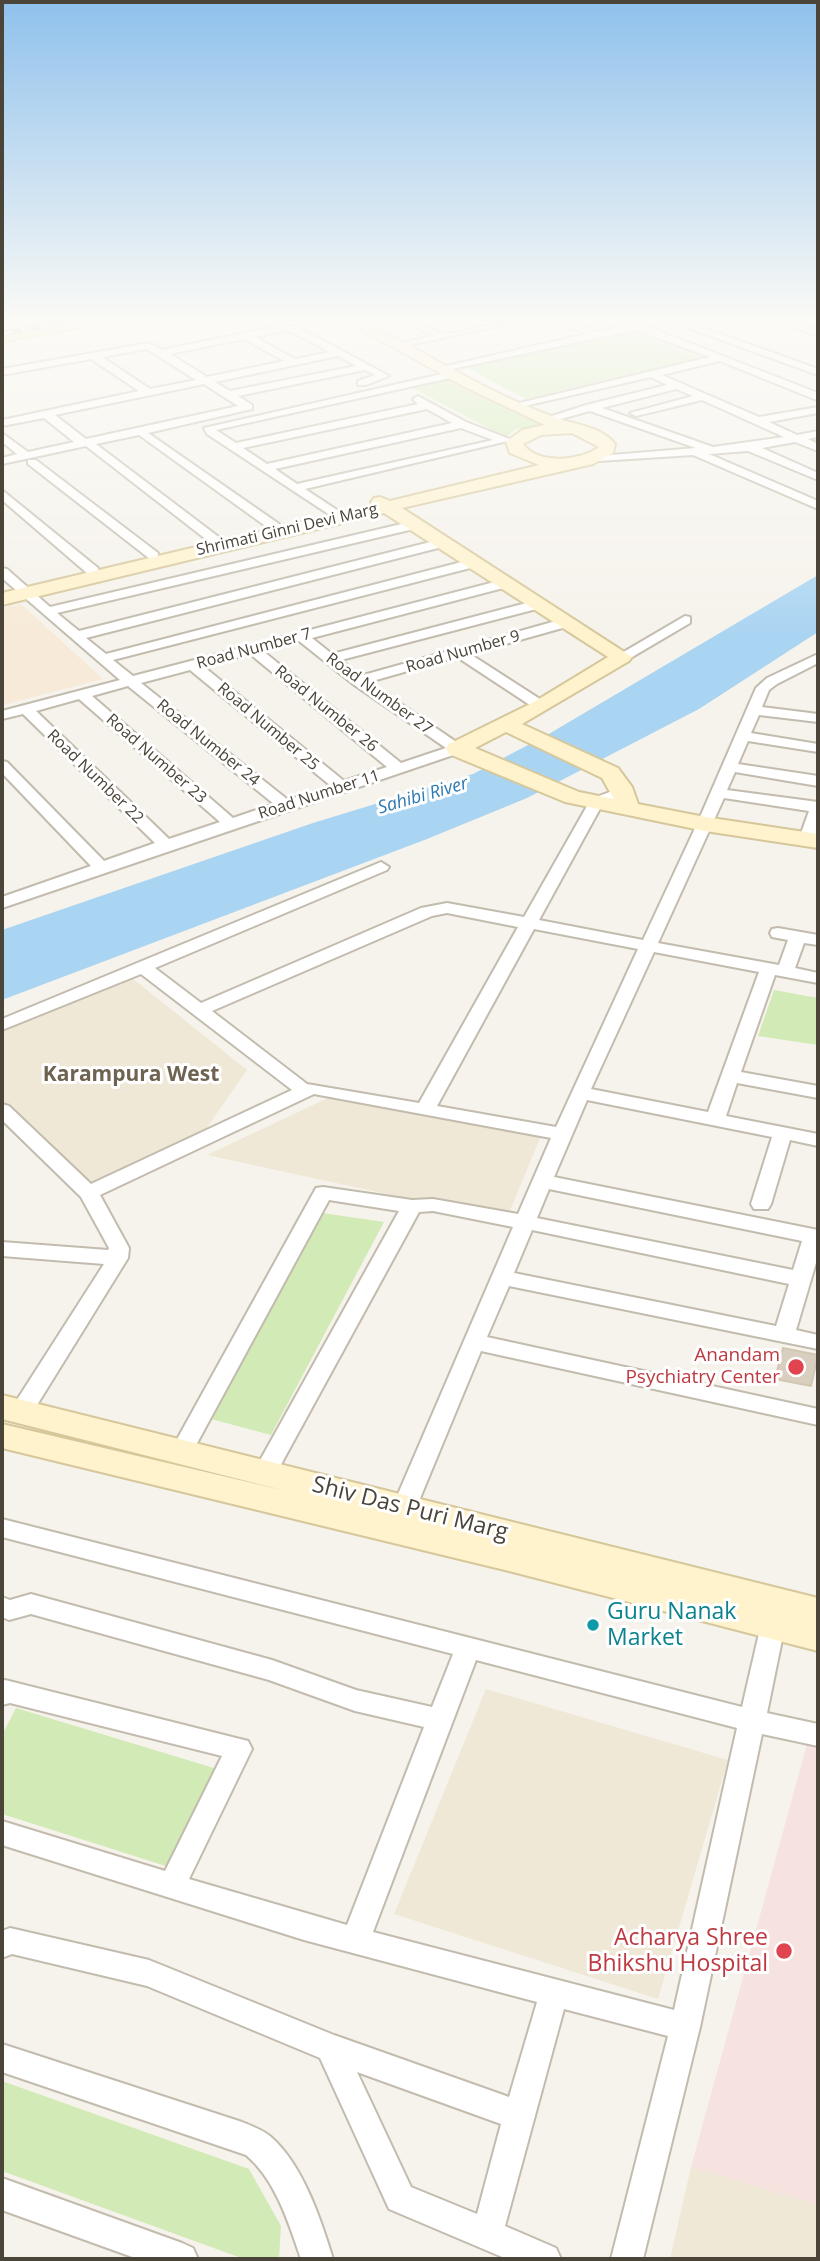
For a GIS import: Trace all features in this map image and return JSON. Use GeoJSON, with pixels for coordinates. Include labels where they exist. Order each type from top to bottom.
{"type":"FeatureCollection","features":[{"type":"Feature","properties":{"kind":"street"},"geometry":{"type":"LineString","coordinates":[[63,427],[216,541]]}},
{"type":"Feature","properties":{"kind":"street"},"geometry":{"type":"LineString","coordinates":[[2,461],[29,459],[166,427]]}},
{"type":"Feature","properties":{"kind":"street"},"geometry":{"type":"LineString","coordinates":[[217,427],[210,428],[333,513]]}},
{"type":"Feature","properties":{"kind":"street"},"geometry":{"type":"LineString","coordinates":[[234,447],[329,427]]}},
{"type":"Feature","properties":{"kind":"street"},"geometry":{"type":"LineString","coordinates":[[266,468],[450,427]]}},
{"type":"Feature","properties":{"kind":"street"},"geometry":{"type":"LineString","coordinates":[[468,427],[510,441],[520,453],[537,460],[580,461],[603,453],[607,443],[595,436],[558,427]]}},
{"type":"Feature","properties":{"kind":"street"},"geometry":{"type":"LineString","coordinates":[[295,488],[510,441],[537,427]]}},
{"type":"Feature","properties":{"kind":"street"},"geometry":{"type":"LineString","coordinates":[[646,427],[716,451]]}},
{"type":"Feature","properties":{"kind":"street"},"geometry":{"type":"LineString","coordinates":[[770,427],[818,448]]}},
{"type":"Feature","properties":{"kind":"street","name":"Shrimati Ginni Devi Marg"},"geometry":{"type":"LineString","coordinates":[[2,596],[383,504],[580,461],[716,451],[818,434]]}},
{"type":"Feature","properties":{"kind":"street"},"geometry":{"type":"LineString","coordinates":[[144,435],[275,527]]}},
{"type":"Feature","properties":{"kind":"street"},"geometry":{"type":"LineString","coordinates":[[3,438],[154,556]]}},
{"type":"Feature","properties":{"kind":"street","name":"Shrimati Ginni Devi Marg"},"geometry":{"type":"LineString","coordinates":[[607,443],[644,455]]}},
{"type":"Feature","properties":{"kind":"street"},"geometry":{"type":"LineString","coordinates":[[750,447],[818,477]]}},
{"type":"Feature","properties":{"kind":"street"},"geometry":{"type":"LineString","coordinates":[[696,453],[818,505]]}},
{"type":"Feature","properties":{"kind":"street","name":"Shrimati Ginni Devi Marg"},"geometry":{"type":"LineString","coordinates":[[23,591],[216,541],[383,504],[503,472],[537,460]]}},
{"type":"Feature","properties":{"kind":"street"},"geometry":{"type":"LineString","coordinates":[[2,494],[93,571]]}},
{"type":"Feature","properties":{"kind":"street"},"geometry":{"type":"LineString","coordinates":[[383,504],[622,657],[685,620]]}},
{"type":"Feature","properties":{"kind":"street"},"geometry":{"type":"LineString","coordinates":[[48,611],[414,525]]}},
{"type":"Feature","properties":{"kind":"street"},"geometry":{"type":"LineString","coordinates":[[78,636],[442,542]]}},
{"type":"Feature","properties":{"kind":"street"},"geometry":{"type":"LineString","coordinates":[[103,659],[473,563]]}},
{"type":"Feature","properties":{"kind":"street","name":"Road Number 24"},"geometry":{"type":"LineString","coordinates":[[2,572],[103,659],[285,806]]}},
{"type":"Feature","properties":{"kind":"street","name":"Road Number 7"},"geometry":{"type":"LineString","coordinates":[[2,715],[506,583]]}},
{"type":"Feature","properties":{"kind":"street"},"geometry":{"type":"LineString","coordinates":[[330,659],[539,604]]}},
{"type":"Feature","properties":{"kind":"street","name":"Road Number 9"},"geometry":{"type":"LineString","coordinates":[[358,681],[568,622]]}},
{"type":"Feature","properties":{"kind":"street","name":"Road Number 27"},"geometry":{"type":"LineString","coordinates":[[302,636],[358,681],[461,751]]}},
{"type":"Feature","properties":{"kind":"street","name":"Road Number 26"},"geometry":{"type":"LineString","coordinates":[[252,649],[399,769]]}},
{"type":"Feature","properties":{"kind":"street"},"geometry":{"type":"LineString","coordinates":[[460,653],[541,706]]}},
{"type":"Feature","properties":{"kind":"street","name":"Road Number 11"},"geometry":{"type":"LineString","coordinates":[[2,903],[166,845],[461,751],[510,726],[622,657]]}},
{"type":"Feature","properties":{"kind":"street"},"geometry":{"type":"LineString","coordinates":[[404,1508],[562,1134],[646,946],[705,824],[753,710],[767,684],[814,664]]}},
{"type":"Feature","properties":{"kind":"street","name":"Road Number 25"},"geometry":{"type":"LineString","coordinates":[[193,665],[343,788]]}},
{"type":"Feature","properties":{"kind":"street","name":"Road Number 23"},"geometry":{"type":"LineString","coordinates":[[81,694],[231,824]]}},
{"type":"Feature","properties":{"kind":"street","name":"Road Number 22"},"geometry":{"type":"LineString","coordinates":[[25,708],[166,845]]}},
{"type":"Feature","properties":{"kind":"street"},"geometry":{"type":"LineString","coordinates":[[753,710],[818,718]]}},
{"type":"Feature","properties":{"kind":"street"},"geometry":{"type":"LineString","coordinates":[[510,726],[621,791],[705,824],[812,840],[818,808],[718,793]]}},
{"type":"Feature","properties":{"kind":"street"},"geometry":{"type":"LineString","coordinates":[[742,736],[818,748]]}},
{"type":"Feature","properties":{"kind":"street"},"geometry":{"type":"LineString","coordinates":[[461,751],[573,797],[596,802],[621,791]]}},
{"type":"Feature","properties":{"kind":"street"},"geometry":{"type":"LineString","coordinates":[[2,765],[101,867]]}},
{"type":"Feature","properties":{"kind":"street"},"geometry":{"type":"LineString","coordinates":[[729,767],[818,782]]}},
{"type":"Feature","properties":{"kind":"street"},"geometry":{"type":"LineString","coordinates":[[425,1110],[596,802]]}},
{"type":"Feature","properties":{"kind":"street"},"geometry":{"type":"LineString","coordinates":[[2,1025],[381,867]]}},
{"type":"Feature","properties":{"kind":"street"},"geometry":{"type":"LineString","coordinates":[[199,1010],[436,909],[447,908],[818,978]]}},
{"type":"Feature","properties":{"kind":"street"},"geometry":{"type":"LineString","coordinates":[[778,933],[818,940]]}},
{"type":"Feature","properties":{"kind":"street"},"geometry":{"type":"LineString","coordinates":[[715,1119],[730,1076],[777,971],[798,936]]}},
{"type":"Feature","properties":{"kind":"street"},"geometry":{"type":"LineString","coordinates":[[143,967],[305,1091]]}},
{"type":"Feature","properties":{"kind":"street"},"geometry":{"type":"LineString","coordinates":[[730,1076],[818,1091]]}},
{"type":"Feature","properties":{"kind":"street"},"geometry":{"type":"LineString","coordinates":[[89,1193],[312,1088],[562,1134]]}},
{"type":"Feature","properties":{"kind":"street"},"geometry":{"type":"LineString","coordinates":[[580,1093],[818,1140]]}},
{"type":"Feature","properties":{"kind":"street"},"geometry":{"type":"LineString","coordinates":[[2,1110],[89,1193],[120,1248],[118,1258],[8,1418]]}},
{"type":"Feature","properties":{"kind":"street"},"geometry":{"type":"LineString","coordinates":[[761,1204],[783,1133]]}},
{"type":"Feature","properties":{"kind":"street"},"geometry":{"type":"LineString","coordinates":[[542,1181],[816,1236],[784,1335]]}},
{"type":"Feature","properties":{"kind":"street"},"geometry":{"type":"LineString","coordinates":[[181,1452],[323,1193],[412,1206],[433,1205],[801,1279]]}},
{"type":"Feature","properties":{"kind":"street"},"geometry":{"type":"LineString","coordinates":[[265,1473],[412,1206]]}},
{"type":"Feature","properties":{"kind":"street"},"geometry":{"type":"LineString","coordinates":[[2,1249],[118,1258]]}},
{"type":"Feature","properties":{"kind":"street"},"geometry":{"type":"LineString","coordinates":[[501,1277],[818,1342]]}},
{"type":"Feature","properties":{"kind":"street"},"geometry":{"type":"LineString","coordinates":[[474,1342],[818,1417]]}},
{"type":"Feature","properties":{"kind":"street","name":"Shiv Das Puri Marg"},"geometry":{"type":"LineString","coordinates":[[8,1418],[181,1452],[818,1612]]}},
{"type":"Feature","properties":{"kind":"street","name":"Shiv Das Puri Marg"},"geometry":{"type":"LineString","coordinates":[[8,1418],[509,1557],[818,1636]]}},
{"type":"Feature","properties":{"kind":"street"},"geometry":{"type":"LineString","coordinates":[[2,1529],[753,1721],[818,1735]]}},
{"type":"Feature","properties":{"kind":"street"},"geometry":{"type":"LineString","coordinates":[[2,1607],[9,1610],[31,1604],[272,1670],[355,1700],[440,1720]]}},
{"type":"Feature","properties":{"kind":"street"},"geometry":{"type":"LineString","coordinates":[[627,2259],[685,2027],[773,1625]]}},
{"type":"Feature","properties":{"kind":"street"},"geometry":{"type":"LineString","coordinates":[[356,1940],[468,1647]]}},
{"type":"Feature","properties":{"kind":"street"},"geometry":{"type":"LineString","coordinates":[[2,1695],[5,1691],[239,1749],[172,1885]]}},
{"type":"Feature","properties":{"kind":"street"},"geometry":{"type":"LineString","coordinates":[[2,1833],[356,1940],[685,2027]]}},
{"type":"Feature","properties":{"kind":"street"},"geometry":{"type":"LineString","coordinates":[[2,1945],[10,1941],[149,1973],[331,2048],[519,2115]]}},
{"type":"Feature","properties":{"kind":"street"},"geometry":{"type":"LineString","coordinates":[[486,2234],[554,1993]]}},
{"type":"Feature","properties":{"kind":"street"},"geometry":{"type":"LineString","coordinates":[[331,2048],[400,2198],[545,2259]]}},
{"type":"Feature","properties":{"kind":"street"},"geometry":{"type":"LineString","coordinates":[[2,2058],[242,2137],[261,2147],[275,2165],[306,2223],[317,2259]]}},
{"type":"Feature","properties":{"kind":"street"},"geometry":{"type":"LineString","coordinates":[[2,2194],[182,2259]]}},
{"type":"Feature","properties":{"kind":"shaded area"},"geometry":{"type":"Polygon","coordinates":[[[21,604],[103,679],[2,705],[2,608],[21,604]]]}},
{"type":"Feature","properties":{"kind":"shaded area"},"geometry":{"type":"Polygon","coordinates":[[[122,970],[247,1070],[206,1129],[95,1187],[2,1101],[2,1018],[122,970]]]}},
{"type":"Feature","properties":{"kind":"shaded area"},"geometry":{"type":"Polygon","coordinates":[[[328,1098],[541,1136],[506,1220],[207,1155],[328,1098]]]}},
{"type":"Feature","properties":{"kind":"shaded area"},"geometry":{"type":"Polygon","coordinates":[[[486,1689],[728,1760],[658,1999],[394,1914],[486,1689]]]}},
{"type":"Feature","properties":{"kind":"shaded area","name":"Acharya Shree Bhikshu Hospital"},"geometry":{"type":"Polygon","coordinates":[[[810,1733],[818,1736],[818,2205],[691,2167],[810,1733]]]}},
{"type":"Feature","properties":{"kind":"shaded area"},"geometry":{"type":"Polygon","coordinates":[[[691,2167],[818,2205],[818,2259],[670,2259],[691,2167]]]}},
{"type":"Feature","properties":{"kind":"green space"},"geometry":{"type":"Polygon","coordinates":[[[485,427],[539,427],[516,429],[504,439],[485,427]]]}},
{"type":"Feature","properties":{"kind":"green space"},"geometry":{"type":"Polygon","coordinates":[[[774,990],[818,998],[818,1045],[758,1036],[774,990]]]}},
{"type":"Feature","properties":{"kind":"green space"},"geometry":{"type":"Polygon","coordinates":[[[309,1211],[384,1222],[271,1435],[196,1415],[309,1211]]]}},
{"type":"Feature","properties":{"kind":"green space"},"geometry":{"type":"Polygon","coordinates":[[[16,1708],[227,1772],[191,1874],[2,1814],[2,1735],[16,1708]]]}},
{"type":"Feature","properties":{"kind":"green space"},"geometry":{"type":"Polygon","coordinates":[[[2,2081],[249,2169],[281,2226],[279,2259],[244,2259],[2,2171],[2,2081]]]}},
{"type":"Feature","properties":{"kind":"water","name":"Sahibi River"},"geometry":{"type":"Polygon","coordinates":[[[818,575],[818,632],[699,709],[527,798],[427,839],[2,1000],[2,930],[313,823],[473,774],[547,735],[818,575]]]}},
{"type":"Feature","properties":{"kind":"building","name":"Anandam Psychiatry Center"},"geometry":{"type":"Polygon","coordinates":[[[783,1348],[818,1355],[811,1386],[775,1379],[783,1348]]]}},
{"type":"Feature","properties":{"kind":"place","name":"Anandam Psychiatry Center"},"geometry":{"type":"Point","coordinates":[796,1367]}},
{"type":"Feature","properties":{"kind":"place","name":"Guru Nanak Market"},"geometry":{"type":"Point","coordinates":[593,1625]}},
{"type":"Feature","properties":{"kind":"place","name":"Acharya Shree Bhikshu Hospital"},"geometry":{"type":"Point","coordinates":[784,1951]}},
{"type":"Feature","properties":{"kind":"district","name":"Karampura West"},"geometry":{"type":"Point","coordinates":[131,1075]}}]}
